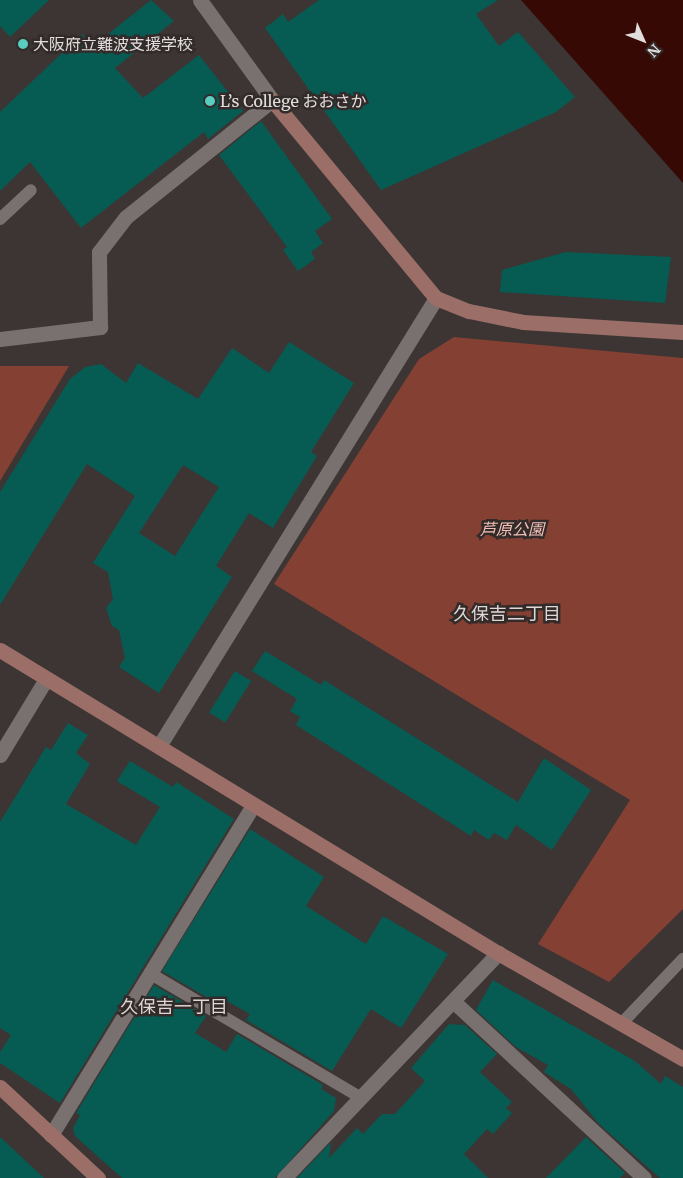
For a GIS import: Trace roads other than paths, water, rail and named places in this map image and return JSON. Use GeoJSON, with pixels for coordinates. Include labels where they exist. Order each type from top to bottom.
{"type":"FeatureCollection","features":[{"type":"Feature","properties":{"kind":"street"},"geometry":{"type":"LineString","coordinates":[[200,0],[272,100],[436,298],[469,312],[523,322],[683,332]]}},
{"type":"Feature","properties":{"kind":"street"},"geometry":{"type":"LineString","coordinates":[[0,339],[100,327],[98,252],[126,217],[272,100]]}},
{"type":"Feature","properties":{"kind":"street"},"geometry":{"type":"LineString","coordinates":[[159,746],[436,298]]}},
{"type":"Feature","properties":{"kind":"street"},"geometry":{"type":"LineString","coordinates":[[0,650],[498,953],[683,1059]]}},
{"type":"Feature","properties":{"kind":"street"},"geometry":{"type":"LineString","coordinates":[[0,755],[46,679]]}},
{"type":"Feature","properties":{"kind":"street"},"geometry":{"type":"LineString","coordinates":[[51,1135],[254,806]]}},
{"type":"Feature","properties":{"kind":"street"},"geometry":{"type":"LineString","coordinates":[[284,1178],[498,953]]}},
{"type":"Feature","properties":{"kind":"street"},"geometry":{"type":"LineString","coordinates":[[453,1001],[644,1178]]}},
{"type":"Feature","properties":{"kind":"street"},"geometry":{"type":"LineString","coordinates":[[0,1087],[98,1178]]}},
{"type":"Feature","properties":{"kind":"lane"},"geometry":{"type":"LineString","coordinates":[[0,219],[31,190]]}},
{"type":"Feature","properties":{"kind":"lane"},"geometry":{"type":"LineString","coordinates":[[621,1024],[683,959]]}},
{"type":"Feature","properties":{"kind":"lane"},"geometry":{"type":"LineString","coordinates":[[151,974],[360,1097]]}},
{"type":"Feature","properties":{"kind":"place","name":"大阪府立難波支援学校"},"geometry":{"type":"Point","coordinates":[23,44]}},
{"type":"Feature","properties":{"kind":"place","name":"L’s College おおさか"},"geometry":{"type":"Point","coordinates":[210,101]}},
{"type":"Feature","properties":{"kind":"district","name":"久保吉二丁目"},"geometry":{"type":"Point","coordinates":[507,614]}},
{"type":"Feature","properties":{"kind":"district","name":"久保吉一丁目"},"geometry":{"type":"Point","coordinates":[174,1007]}},
{"type":"Feature","properties":{"kind":"park label","name":"芦原公園"},"geometry":{"type":"Point","coordinates":[512,529]}}]}
